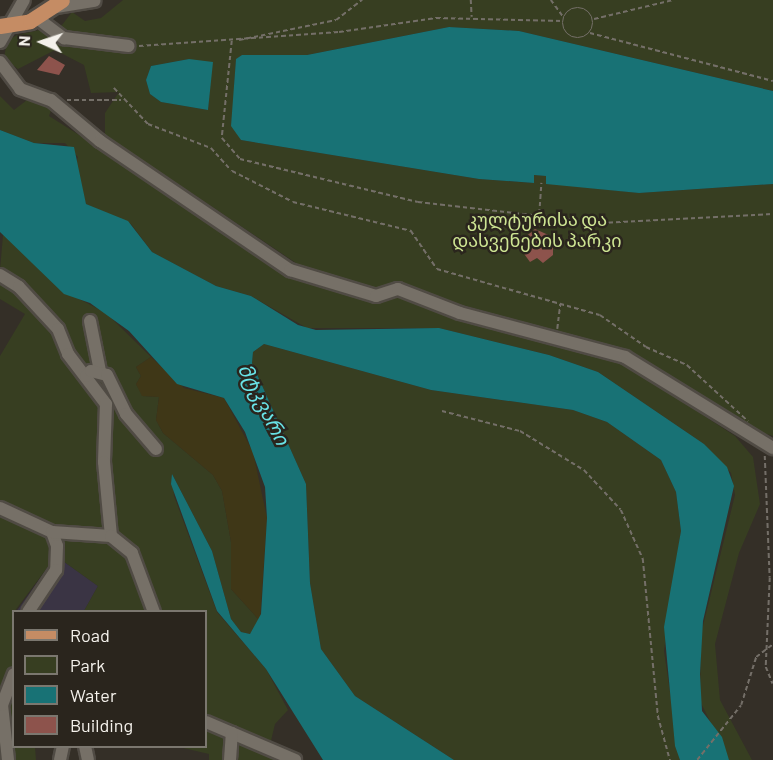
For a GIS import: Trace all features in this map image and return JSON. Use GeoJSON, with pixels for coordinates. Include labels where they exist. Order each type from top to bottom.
{"type":"FeatureCollection","features":[{"type":"Feature","properties":{"kind":"main road"},"geometry":{"type":"LineString","coordinates":[[4,26],[37,18],[59,4]]}},
{"type":"Feature","properties":{"kind":"street"},"geometry":{"type":"LineString","coordinates":[[0,42],[4,26],[24,0]]}},
{"type":"Feature","properties":{"kind":"street"},"geometry":{"type":"LineString","coordinates":[[59,4],[95,1]]}},
{"type":"Feature","properties":{"kind":"street"},"geometry":{"type":"LineString","coordinates":[[37,18],[64,38],[129,46]]}},
{"type":"Feature","properties":{"kind":"street"},"geometry":{"type":"LineString","coordinates":[[0,62],[20,89],[51,100],[100,141],[290,270],[376,296],[398,289],[460,313],[625,357],[760,445],[773,448]]}},
{"type":"Feature","properties":{"kind":"street"},"geometry":{"type":"LineString","coordinates":[[0,274],[20,287],[58,329],[68,354],[106,405],[104,462],[111,536]]}},
{"type":"Feature","properties":{"kind":"street"},"geometry":{"type":"LineString","coordinates":[[90,321],[100,371],[156,449]]}},
{"type":"Feature","properties":{"kind":"street"},"geometry":{"type":"LineString","coordinates":[[86,376],[100,371]]}},
{"type":"Feature","properties":{"kind":"street"},"geometry":{"type":"LineString","coordinates":[[0,508],[52,532],[111,536],[132,553],[152,610]]}},
{"type":"Feature","properties":{"kind":"street"},"geometry":{"type":"LineString","coordinates":[[29,610],[56,570],[52,532]]}},
{"type":"Feature","properties":{"kind":"street"},"geometry":{"type":"LineString","coordinates":[[8,760],[2,705],[12,678]]}},
{"type":"Feature","properties":{"kind":"street"},"geometry":{"type":"LineString","coordinates":[[207,722],[295,760]]}},
{"type":"Feature","properties":{"kind":"street"},"geometry":{"type":"LineString","coordinates":[[230,760],[232,734]]}},
{"type":"Feature","properties":{"kind":"path"},"geometry":{"type":"LineString","coordinates":[[232,41],[336,20],[362,0]]}},
{"type":"Feature","properties":{"kind":"path"},"geometry":{"type":"LineString","coordinates":[[471,0],[472,18]]}},
{"type":"Feature","properties":{"kind":"path"},"geometry":{"type":"LineString","coordinates":[[551,0],[564,19],[570,36],[590,33],[773,81]]}},
{"type":"Feature","properties":{"kind":"path"},"geometry":{"type":"LineString","coordinates":[[593,19],[673,0]]}},
{"type":"Feature","properties":{"kind":"path"},"geometry":{"type":"LineString","coordinates":[[129,46],[232,41],[472,18],[564,19],[579,8],[593,19]]}},
{"type":"Feature","properties":{"kind":"path"},"geometry":{"type":"LineString","coordinates":[[590,33],[593,19]]}},
{"type":"Feature","properties":{"kind":"path"},"geometry":{"type":"LineString","coordinates":[[232,41],[222,138],[240,159],[408,200],[539,215],[641,224],[773,214]]}},
{"type":"Feature","properties":{"kind":"path"},"geometry":{"type":"LineString","coordinates":[[114,88],[121,100],[148,124],[211,148],[232,171],[293,202],[411,231],[437,269],[600,315],[646,347],[687,365],[757,429],[769,540],[767,649],[773,684]]}},
{"type":"Feature","properties":{"kind":"path"},"geometry":{"type":"LineString","coordinates":[[51,100],[121,100]]}},
{"type":"Feature","properties":{"kind":"path"},"geometry":{"type":"LineString","coordinates":[[539,215],[541,183]]}},
{"type":"Feature","properties":{"kind":"path"},"geometry":{"type":"LineString","coordinates":[[556,338],[560,304]]}},
{"type":"Feature","properties":{"kind":"path"},"geometry":{"type":"LineString","coordinates":[[442,411],[520,431],[584,470],[621,510],[643,560],[658,716],[670,760]]}},
{"type":"Feature","properties":{"kind":"path"},"geometry":{"type":"LineString","coordinates":[[698,760],[741,705],[751,665],[773,644]]}},
{"type":"Feature","properties":{"kind":"shaded area"},"geometry":{"type":"Polygon","coordinates":[[[56,556],[98,586],[85,610],[17,610],[56,556]]]}},
{"type":"Feature","properties":{"kind":"green space","name":"კულტურისა და დასვენების პარკი"},"geometry":{"type":"Polygon","coordinates":[[[123,0],[773,0],[773,91],[519,31],[449,27],[307,55],[242,55],[236,60],[234,88],[241,140],[479,179],[533,183],[534,175],[546,176],[546,183],[639,193],[773,184],[773,436],[745,427],[628,351],[455,303],[401,282],[374,290],[302,267],[105,135],[105,113],[119,92],[91,93],[84,65],[55,50],[18,69],[4,58],[7,41],[17,35],[62,25],[72,12],[85,21],[101,18],[123,0]],[[189,59],[151,66],[146,80],[150,94],[161,102],[208,110],[210,84],[189,59]]]}},
{"type":"Feature","properties":{"kind":"green space"},"geometry":{"type":"Polygon","coordinates":[[[0,96],[14,110],[27,100],[52,108],[49,116],[187,203],[284,276],[373,303],[398,294],[452,316],[623,363],[735,436],[753,457],[760,504],[739,553],[715,644],[720,700],[752,760],[729,760],[700,701],[701,634],[735,495],[731,473],[704,444],[598,372],[549,355],[439,328],[307,328],[251,296],[216,286],[152,252],[131,224],[86,204],[75,168],[78,157],[65,143],[34,143],[0,130],[0,96]]]}},
{"type":"Feature","properties":{"kind":"green space"},"geometry":{"type":"Polygon","coordinates":[[[3,235],[28,253],[58,288],[106,313],[151,357],[136,367],[141,376],[136,384],[143,396],[159,397],[156,420],[163,433],[213,475],[222,491],[231,542],[231,589],[260,621],[250,634],[241,632],[231,619],[212,551],[172,474],[174,496],[217,612],[266,669],[288,710],[275,724],[269,749],[295,760],[209,760],[209,754],[183,748],[207,748],[207,610],[85,610],[98,586],[56,556],[16,610],[12,610],[12,748],[35,748],[36,760],[0,760],[0,356],[25,314],[0,299],[0,280],[58,333],[70,364],[96,389],[104,407],[103,427],[109,404],[103,386],[70,348],[60,328],[22,284],[0,270],[3,235]]]}},
{"type":"Feature","properties":{"kind":"green space"},"geometry":{"type":"Polygon","coordinates":[[[264,344],[431,390],[573,410],[607,422],[661,460],[676,492],[681,531],[664,651],[680,760],[454,760],[355,696],[321,649],[310,583],[306,484],[252,363],[253,352],[264,344]]]}},
{"type":"Feature","properties":{"kind":"sand"},"geometry":{"type":"Polygon","coordinates":[[[151,357],[184,388],[224,398],[253,452],[267,518],[260,621],[231,589],[231,542],[222,491],[213,475],[163,433],[156,420],[159,397],[142,396],[136,384],[141,376],[136,367],[151,357]]]}},
{"type":"Feature","properties":{"kind":"water"},"geometry":{"type":"Polygon","coordinates":[[[449,27],[519,31],[773,91],[773,184],[639,193],[546,184],[546,176],[534,175],[534,183],[479,179],[241,140],[231,126],[236,59],[242,55],[307,55],[449,27]]]}},
{"type":"Feature","properties":{"kind":"water"},"geometry":{"type":"Polygon","coordinates":[[[189,59],[213,62],[208,110],[161,102],[150,94],[146,80],[151,66],[189,59]]]}},
{"type":"Feature","properties":{"kind":"water","name":"მტკვარი"},"geometry":{"type":"Polygon","coordinates":[[[0,130],[34,143],[74,147],[86,204],[128,221],[152,252],[216,286],[251,296],[298,325],[316,330],[439,328],[549,355],[598,372],[704,444],[727,467],[734,486],[703,621],[700,674],[702,711],[722,737],[729,760],[680,760],[675,746],[664,627],[681,531],[676,492],[661,460],[607,422],[573,410],[431,390],[264,344],[253,352],[252,363],[306,484],[310,583],[321,649],[355,696],[454,760],[323,760],[266,669],[217,611],[171,484],[172,474],[212,551],[231,619],[241,632],[250,634],[261,614],[267,518],[265,487],[245,432],[224,398],[177,384],[129,331],[90,303],[64,294],[0,232],[0,130]]]}},
{"type":"Feature","properties":{"kind":"building"},"geometry":{"type":"Polygon","coordinates":[[[49,56],[65,65],[59,75],[37,70],[49,56]]]}},
{"type":"Feature","properties":{"kind":"building"},"geometry":{"type":"Polygon","coordinates":[[[535,229],[553,237],[553,255],[543,263],[537,258],[530,262],[522,251],[527,245],[523,239],[535,229]]]}}]}
